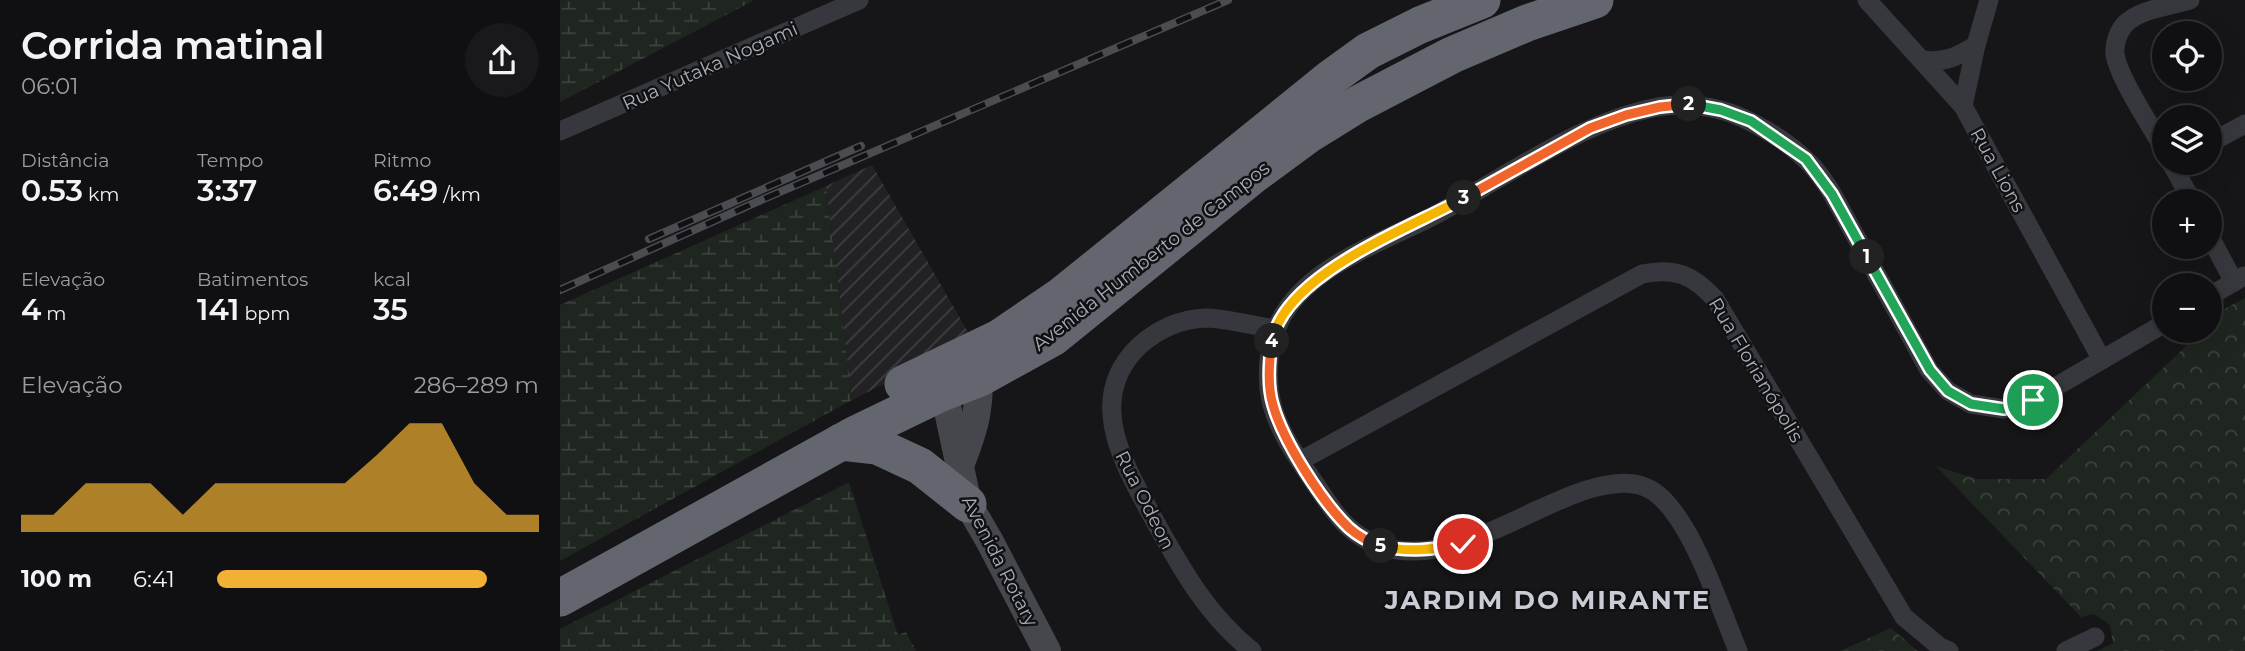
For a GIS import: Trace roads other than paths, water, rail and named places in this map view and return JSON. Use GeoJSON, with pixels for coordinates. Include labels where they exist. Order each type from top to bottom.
{"type":"FeatureCollection","features":[{"type":"Feature","properties":{"kind":"highway","name":"Avenida Humberto de Campos"},"geometry":{"type":"LineString","coordinates":[[560,598],[841,442],[933,383],[1054,337],[1255,174],[1308,135],[1357,104],[1452,54],[1527,23],[1595,0]]}},
{"type":"Feature","properties":{"kind":"highway","name":"Avenida Humberto de Campos"},"geometry":{"type":"LineString","coordinates":[[977,365],[999,338],[1062,295],[1322,84],[1368,51],[1428,12],[1484,2]]}},
{"type":"Feature","properties":{"kind":"highway"},"geometry":{"type":"LineString","coordinates":[[1452,54],[1484,2],[1527,23]]}},
{"type":"Feature","properties":{"kind":"highway"},"geometry":{"type":"LineString","coordinates":[[1357,104],[1346,87],[1345,80],[1351,68],[1368,51]]}},
{"type":"Feature","properties":{"kind":"highway","name":"Avenida Humberto de Campos"},"geometry":{"type":"LineString","coordinates":[[560,571],[898,386],[933,383]]}},
{"type":"Feature","properties":{"kind":"highway"},"geometry":{"type":"LineString","coordinates":[[841,442],[877,446],[920,466],[968,504]]}},
{"type":"Feature","properties":{"kind":"street","name":"Rua Yutaka Nogami"},"geometry":{"type":"LineString","coordinates":[[560,131],[859,0]]}},
{"type":"Feature","properties":{"kind":"street","name":"Rua Lions"},"geometry":{"type":"LineString","coordinates":[[1867,0],[1963,106],[2102,360]]}},
{"type":"Feature","properties":{"kind":"street"},"geometry":{"type":"LineString","coordinates":[[1963,106],[1989,0]]}},
{"type":"Feature","properties":{"kind":"street"},"geometry":{"type":"LineString","coordinates":[[2152,128],[2122,74],[2115,55],[2117,37],[2126,24],[2141,15],[2190,0]]}},
{"type":"Feature","properties":{"kind":"street"},"geometry":{"type":"LineString","coordinates":[[1922,60],[1948,61],[1976,45]]}},
{"type":"Feature","properties":{"kind":"street"},"geometry":{"type":"LineString","coordinates":[[1738,651],[1693,541],[1673,509],[1651,490],[1625,482],[1587,488],[1463,544],[1426,551],[1398,550],[1370,542],[1350,529],[1329,505],[1300,461],[1272,404],[1269,381],[1270,352],[1275,329],[1290,305],[1311,283],[1349,257],[1436,214],[1590,128],[1626,115],[1660,107],[1690,104],[1721,110],[1751,121],[1806,159],[1832,194],[1930,370],[1948,391],[1971,404],[2004,409],[2033,400],[2152,331]]}},
{"type":"Feature","properties":{"kind":"street"},"geometry":{"type":"LineString","coordinates":[[2222,136],[2245,124]]}},
{"type":"Feature","properties":{"kind":"street"},"geometry":{"type":"LineString","coordinates":[[2222,254],[2239,279],[2222,289]]}},
{"type":"Feature","properties":{"kind":"street","name":"Rua Florianópolis"},"geometry":{"type":"LineString","coordinates":[[1300,461],[1642,274],[1661,270],[1681,274],[1700,282],[1715,299],[1904,617],[1940,647],[1949,651]]}},
{"type":"Feature","properties":{"kind":"street","name":"Rua Odeon"},"geometry":{"type":"LineString","coordinates":[[1252,651],[1204,604],[1180,566],[1125,467],[1111,417],[1115,385],[1128,357],[1150,336],[1172,325],[1208,318],[1275,329]]}},
{"type":"Feature","properties":{"kind":"street"},"geometry":{"type":"LineString","coordinates":[[959,468],[970,442],[980,399],[977,365]]}},
{"type":"Feature","properties":{"kind":"street","name":"Avenida Rotary"},"geometry":{"type":"LineString","coordinates":[[933,383],[948,411],[968,504],[1047,651]]}},
{"type":"Feature","properties":{"kind":"street"},"geometry":{"type":"LineString","coordinates":[[2066,651],[2095,637]]}},
{"type":"Feature","properties":{"kind":"railway"},"geometry":{"type":"LineString","coordinates":[[560,290],[752,204],[1228,0]]}},
{"type":"Feature","properties":{"kind":"railway"},"geometry":{"type":"LineString","coordinates":[[649,239],[861,146]]}},
{"type":"Feature","properties":{"kind":"district","name":"JARDIM DO MIRANTE"},"geometry":{"type":"Point","coordinates":[1548,600]}}]}
